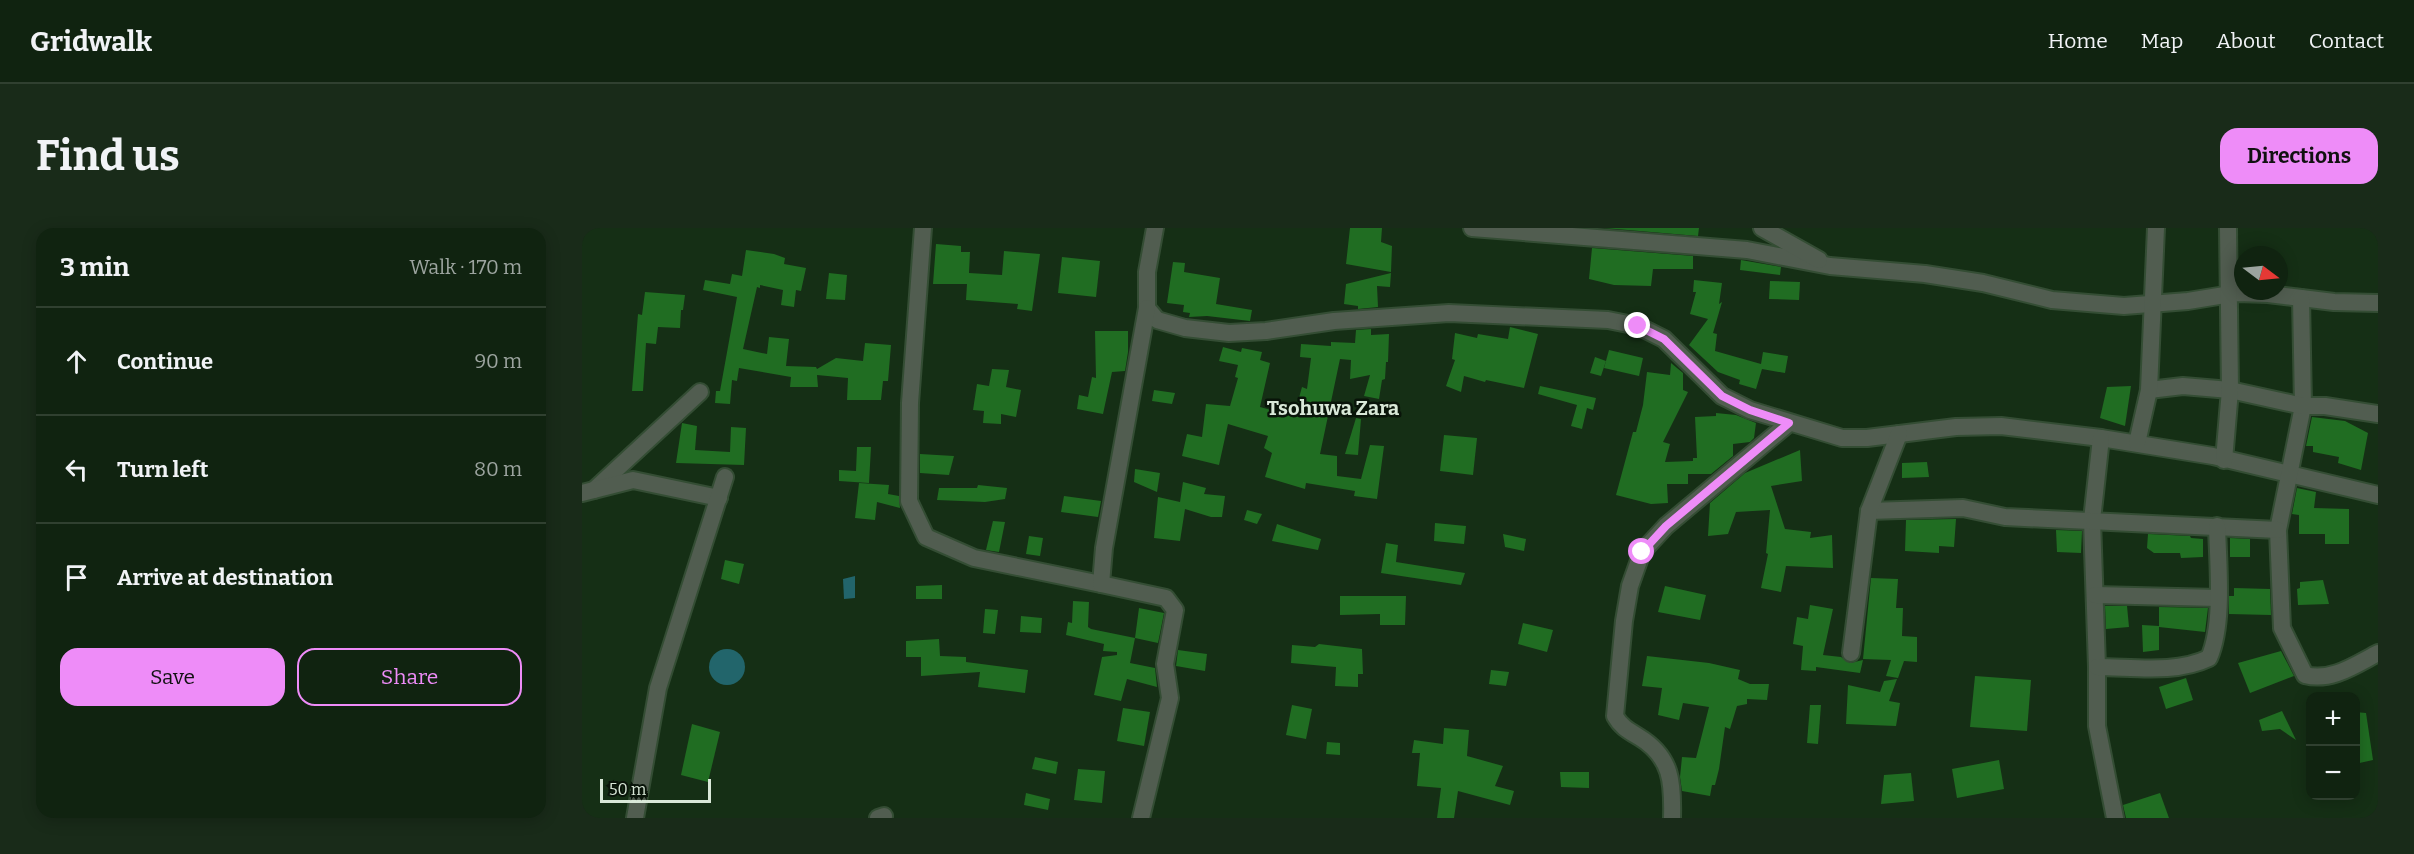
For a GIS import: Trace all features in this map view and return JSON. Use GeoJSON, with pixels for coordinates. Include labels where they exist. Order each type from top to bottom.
{"type":"FeatureCollection","features":[{"type":"Feature","properties":{"kind":"street"},"geometry":{"type":"LineString","coordinates":[[923,228],[910,403],[909,501],[926,537],[974,558],[1166,598],[1175,610],[1165,664],[1170,698],[1141,818]]}},
{"type":"Feature","properties":{"kind":"street"},"geometry":{"type":"LineString","coordinates":[[1101,584],[1104,548],[1147,308],[1148,272],[1155,228]]}},
{"type":"Feature","properties":{"kind":"street"},"geometry":{"type":"LineString","coordinates":[[1472,228],[1747,250],[1830,266],[1925,274],[1983,283],[2052,300],[2124,306],[2229,295],[2268,294],[2334,302],[2378,303]]}},
{"type":"Feature","properties":{"kind":"street"},"geometry":{"type":"LineString","coordinates":[[1762,228],[1830,266]]}},
{"type":"Feature","properties":{"kind":"street"},"geometry":{"type":"LineString","coordinates":[[2137,443],[2149,390],[2156,228]]}},
{"type":"Feature","properties":{"kind":"street"},"geometry":{"type":"LineString","coordinates":[[2224,460],[2230,390],[2228,228]]}},
{"type":"Feature","properties":{"kind":"street"},"geometry":{"type":"LineString","coordinates":[[2301,298],[2303,406],[2278,530],[2282,628],[2305,675],[2316,678],[2328,677],[2378,654]]}},
{"type":"Feature","properties":{"kind":"street"},"geometry":{"type":"LineString","coordinates":[[1147,308],[1158,320],[1185,328],[1229,333],[1266,331],[1334,321],[1449,313],[1608,320],[1638,326],[1664,339],[1722,396],[1750,410],[1842,438],[1868,438],[1956,427],[2001,426],[2137,443],[2291,473],[2378,495]]}},
{"type":"Feature","properties":{"kind":"street"},"geometry":{"type":"LineString","coordinates":[[2149,390],[2182,386],[2230,390],[2303,406],[2325,406],[2378,414]]}},
{"type":"Feature","properties":{"kind":"street"},"geometry":{"type":"LineString","coordinates":[[588,491],[700,392]]}},
{"type":"Feature","properties":{"kind":"street"},"geometry":{"type":"LineString","coordinates":[[1672,818],[1673,802],[1668,769],[1663,757],[1656,747],[1623,727],[1615,717],[1624,621],[1630,586],[1642,552],[1666,526],[1789,423]]}},
{"type":"Feature","properties":{"kind":"street"},"geometry":{"type":"LineString","coordinates":[[1851,653],[1869,511],[1899,434]]}},
{"type":"Feature","properties":{"kind":"street"},"geometry":{"type":"LineString","coordinates":[[2101,438],[2092,520],[2097,726],[2115,818]]}},
{"type":"Feature","properties":{"kind":"street"},"geometry":{"type":"LineString","coordinates":[[635,818],[658,688],[725,477]]}},
{"type":"Feature","properties":{"kind":"street"},"geometry":{"type":"LineString","coordinates":[[588,491],[633,480],[718,498]]}},
{"type":"Feature","properties":{"kind":"street"},"geometry":{"type":"LineString","coordinates":[[1869,511],[1963,508],[2005,517],[2278,530]]}},
{"type":"Feature","properties":{"kind":"street"},"geometry":{"type":"LineString","coordinates":[[2097,667],[2172,667],[2195,665],[2209,658],[2216,642],[2217,526]]}},
{"type":"Feature","properties":{"kind":"street"},"geometry":{"type":"LineString","coordinates":[[2095,595],[2218,598]]}},
{"type":"Feature","properties":{"kind":"water"},"geometry":{"type":"Polygon","coordinates":[[[855,576],[855,598],[844,599],[843,579],[855,576]]]}},
{"type":"Feature","properties":{"kind":"water"},"geometry":{"type":"Polygon","coordinates":[[[727,649],[740,654],[745,667],[740,680],[727,685],[714,680],[709,667],[714,654],[727,649]]]}},
{"type":"Feature","properties":{"kind":"building"},"geometry":{"type":"Polygon","coordinates":[[[1350,228],[1382,228],[1381,242],[1392,246],[1391,272],[1346,264],[1350,228]]]}},
{"type":"Feature","properties":{"kind":"building"},"geometry":{"type":"Polygon","coordinates":[[[1604,228],[1699,228],[1698,236],[1604,228]]]}},
{"type":"Feature","properties":{"kind":"building"},"geometry":{"type":"Polygon","coordinates":[[[936,244],[961,246],[961,252],[970,252],[969,273],[1002,275],[1004,251],[1040,254],[1032,311],[1017,309],[1018,304],[966,300],[967,284],[933,284],[936,244]]]}},
{"type":"Feature","properties":{"kind":"building"},"geometry":{"type":"Polygon","coordinates":[[[1592,248],[1693,256],[1693,269],[1653,269],[1651,286],[1614,285],[1589,279],[1592,248]]]}},
{"type":"Feature","properties":{"kind":"building"},"geometry":{"type":"Polygon","coordinates":[[[746,250],[774,254],[785,258],[784,264],[806,268],[801,291],[796,290],[794,307],[781,305],[783,290],[760,285],[760,288],[757,287],[743,349],[767,354],[769,337],[789,339],[786,366],[816,367],[817,369],[836,358],[863,361],[865,343],[891,345],[888,381],[883,381],[881,400],[847,400],[848,378],[817,375],[818,387],[790,387],[791,377],[739,368],[737,381],[732,380],[730,404],[715,403],[716,391],[720,391],[737,297],[703,290],[705,280],[730,284],[732,274],[742,276],[746,250]]]}},
{"type":"Feature","properties":{"kind":"building"},"geometry":{"type":"Polygon","coordinates":[[[1062,257],[1100,261],[1096,297],[1058,293],[1062,257]]]}},
{"type":"Feature","properties":{"kind":"building"},"geometry":{"type":"Polygon","coordinates":[[[1741,260],[1781,267],[1780,275],[1740,270],[1741,260]]]}},
{"type":"Feature","properties":{"kind":"building"},"geometry":{"type":"Polygon","coordinates":[[[1173,262],[1185,263],[1184,272],[1220,278],[1216,304],[1252,310],[1250,321],[1207,316],[1189,317],[1190,313],[1183,312],[1184,305],[1167,303],[1173,262]]]}},
{"type":"Feature","properties":{"kind":"building"},"geometry":{"type":"Polygon","coordinates":[[[829,273],[847,275],[845,300],[826,299],[829,273]]]}},
{"type":"Feature","properties":{"kind":"building"},"geometry":{"type":"Polygon","coordinates":[[[1391,273],[1390,287],[1377,286],[1378,307],[1358,309],[1358,306],[1344,304],[1346,284],[1391,273]]]}},
{"type":"Feature","properties":{"kind":"building"},"geometry":{"type":"Polygon","coordinates":[[[1694,280],[1722,283],[1719,304],[1722,302],[1713,333],[1717,334],[1715,351],[1761,364],[1763,352],[1788,356],[1785,373],[1762,369],[1756,389],[1739,384],[1740,380],[1718,372],[1689,345],[1708,319],[1690,314],[1696,292],[1693,292],[1694,280]]]}},
{"type":"Feature","properties":{"kind":"building"},"geometry":{"type":"Polygon","coordinates":[[[1770,281],[1800,282],[1799,300],[1769,299],[1770,281]]]}},
{"type":"Feature","properties":{"kind":"building"},"geometry":{"type":"Polygon","coordinates":[[[645,292],[685,295],[680,328],[658,327],[656,344],[646,343],[643,391],[632,391],[638,314],[642,315],[645,292]]]}},
{"type":"Feature","properties":{"kind":"building"},"geometry":{"type":"Polygon","coordinates":[[[1510,327],[1538,334],[1524,388],[1464,376],[1461,392],[1446,386],[1455,360],[1452,359],[1455,333],[1477,338],[1478,334],[1508,339],[1510,327]]]}},
{"type":"Feature","properties":{"kind":"building"},"geometry":{"type":"Polygon","coordinates":[[[1371,329],[1371,335],[1389,334],[1388,362],[1386,362],[1385,379],[1382,380],[1379,399],[1364,396],[1370,375],[1350,379],[1351,360],[1340,359],[1320,454],[1337,456],[1337,476],[1361,479],[1370,445],[1384,446],[1377,499],[1354,496],[1355,491],[1306,483],[1305,489],[1265,477],[1272,453],[1264,448],[1268,436],[1228,424],[1219,465],[1182,456],[1187,434],[1202,437],[1206,404],[1230,406],[1238,378],[1235,377],[1238,365],[1219,361],[1223,347],[1241,352],[1242,348],[1262,352],[1260,360],[1270,363],[1260,407],[1294,416],[1302,387],[1307,389],[1311,358],[1300,357],[1301,344],[1331,346],[1331,342],[1355,343],[1356,330],[1371,329]]]}},
{"type":"Feature","properties":{"kind":"building"},"geometry":{"type":"Polygon","coordinates":[[[1095,331],[1128,331],[1125,371],[1112,372],[1103,414],[1077,409],[1079,395],[1088,397],[1092,377],[1096,378],[1095,331]]]}},
{"type":"Feature","properties":{"kind":"building"},"geometry":{"type":"Polygon","coordinates":[[[1609,350],[1643,358],[1639,376],[1604,368],[1609,350]]]}},
{"type":"Feature","properties":{"kind":"building"},"geometry":{"type":"Polygon","coordinates":[[[1595,357],[1606,361],[1601,376],[1590,373],[1595,357]]]}},
{"type":"Feature","properties":{"kind":"building"},"geometry":{"type":"Polygon","coordinates":[[[1671,363],[1683,373],[1683,390],[1688,392],[1663,442],[1670,444],[1665,462],[1693,461],[1693,458],[1697,458],[1695,417],[1716,416],[1716,413],[1736,415],[1756,423],[1754,438],[1750,442],[1733,444],[1733,456],[1711,474],[1688,474],[1688,484],[1667,484],[1668,503],[1651,504],[1616,495],[1633,432],[1636,432],[1643,405],[1647,372],[1670,375],[1671,363]]]}},
{"type":"Feature","properties":{"kind":"building"},"geometry":{"type":"Polygon","coordinates":[[[992,369],[1009,370],[1006,387],[1021,390],[1016,417],[1001,414],[1001,424],[983,423],[984,411],[973,410],[977,384],[989,386],[992,369]]]}},
{"type":"Feature","properties":{"kind":"building"},"geometry":{"type":"Polygon","coordinates":[[[1540,386],[1596,398],[1593,410],[1587,408],[1582,429],[1571,426],[1577,405],[1538,394],[1540,386]]]}},
{"type":"Feature","properties":{"kind":"building"},"geometry":{"type":"Polygon","coordinates":[[[2131,386],[2125,426],[2100,418],[2107,387],[2131,386]]]}},
{"type":"Feature","properties":{"kind":"building"},"geometry":{"type":"Polygon","coordinates":[[[1154,390],[1175,393],[1172,404],[1152,401],[1154,390]]]}},
{"type":"Feature","properties":{"kind":"building"},"geometry":{"type":"Polygon","coordinates":[[[2312,417],[2345,421],[2368,433],[2361,470],[2338,463],[2339,457],[2313,452],[2313,446],[2306,446],[2312,417]]]}},
{"type":"Feature","properties":{"kind":"building"},"geometry":{"type":"Polygon","coordinates":[[[1356,418],[1361,419],[1358,455],[1345,454],[1356,418]]]}},
{"type":"Feature","properties":{"kind":"building"},"geometry":{"type":"Polygon","coordinates":[[[682,423],[697,426],[695,450],[730,452],[731,427],[746,428],[744,465],[676,463],[682,423]]]}},
{"type":"Feature","properties":{"kind":"building"},"geometry":{"type":"Polygon","coordinates":[[[1444,435],[1477,438],[1473,475],[1440,471],[1444,435]]]}},
{"type":"Feature","properties":{"kind":"building"},"geometry":{"type":"Polygon","coordinates":[[[857,447],[871,447],[869,483],[839,481],[839,470],[856,471],[857,447]]]}},
{"type":"Feature","properties":{"kind":"building"},"geometry":{"type":"Polygon","coordinates":[[[1800,450],[1802,481],[1771,486],[1785,529],[1811,532],[1810,538],[1832,535],[1833,568],[1786,566],[1781,592],[1761,588],[1768,554],[1766,553],[1770,510],[1736,512],[1728,534],[1708,536],[1710,503],[1745,473],[1800,450]]]}},
{"type":"Feature","properties":{"kind":"building"},"geometry":{"type":"Polygon","coordinates":[[[920,454],[954,456],[949,475],[920,473],[920,454]]]}},
{"type":"Feature","properties":{"kind":"building"},"geometry":{"type":"Polygon","coordinates":[[[1927,462],[1929,477],[1902,478],[1902,463],[1927,462]]]}},
{"type":"Feature","properties":{"kind":"building"},"geometry":{"type":"Polygon","coordinates":[[[1135,469],[1160,473],[1157,492],[1134,482],[1135,469]]]}},
{"type":"Feature","properties":{"kind":"building"},"geometry":{"type":"Polygon","coordinates":[[[1183,482],[1206,488],[1204,494],[1225,496],[1222,517],[1211,517],[1185,509],[1180,541],[1154,538],[1158,497],[1180,502],[1183,482]]]}},
{"type":"Feature","properties":{"kind":"building"},"geometry":{"type":"Polygon","coordinates":[[[859,483],[889,485],[888,494],[899,496],[900,508],[877,502],[875,520],[855,518],[859,483]]]}},
{"type":"Feature","properties":{"kind":"building"},"geometry":{"type":"Polygon","coordinates":[[[978,485],[1007,488],[1005,499],[985,502],[937,500],[939,488],[977,488],[978,485]]]}},
{"type":"Feature","properties":{"kind":"building"},"geometry":{"type":"Polygon","coordinates":[[[2297,488],[2316,492],[2314,508],[2349,509],[2349,544],[2325,544],[2325,534],[2299,534],[2299,515],[2292,514],[2297,488]]]}},
{"type":"Feature","properties":{"kind":"building"},"geometry":{"type":"Polygon","coordinates":[[[1064,496],[1101,501],[1098,517],[1061,512],[1064,496]]]}},
{"type":"Feature","properties":{"kind":"building"},"geometry":{"type":"Polygon","coordinates":[[[1247,510],[1262,514],[1257,524],[1244,520],[1247,510]]]}},
{"type":"Feature","properties":{"kind":"building"},"geometry":{"type":"Polygon","coordinates":[[[1956,519],[1954,547],[1939,546],[1939,553],[1905,551],[1906,520],[1956,519]]]}},
{"type":"Feature","properties":{"kind":"building"},"geometry":{"type":"Polygon","coordinates":[[[993,521],[1005,522],[999,552],[986,550],[993,521]]]}},
{"type":"Feature","properties":{"kind":"building"},"geometry":{"type":"Polygon","coordinates":[[[1435,523],[1466,526],[1464,544],[1434,541],[1435,523]]]}},
{"type":"Feature","properties":{"kind":"building"},"geometry":{"type":"Polygon","coordinates":[[[1277,524],[1321,539],[1318,550],[1272,541],[1277,524]]]}},
{"type":"Feature","properties":{"kind":"building"},"geometry":{"type":"Polygon","coordinates":[[[2056,530],[2082,531],[2081,553],[2057,552],[2056,530]]]}},
{"type":"Feature","properties":{"kind":"building"},"geometry":{"type":"Polygon","coordinates":[[[1503,534],[1526,539],[1524,551],[1505,547],[1503,534]]]}},
{"type":"Feature","properties":{"kind":"building"},"geometry":{"type":"Polygon","coordinates":[[[2148,534],[2190,536],[2203,539],[2203,557],[2181,558],[2180,553],[2154,553],[2147,548],[2148,534]]]}},
{"type":"Feature","properties":{"kind":"building"},"geometry":{"type":"Polygon","coordinates":[[[1029,536],[1043,538],[1040,556],[1026,554],[1029,536]]]}},
{"type":"Feature","properties":{"kind":"building"},"geometry":{"type":"Polygon","coordinates":[[[2230,538],[2250,539],[2250,557],[2230,557],[2230,538]]]}},
{"type":"Feature","properties":{"kind":"building"},"geometry":{"type":"Polygon","coordinates":[[[1386,543],[1398,545],[1396,562],[1465,573],[1461,585],[1381,573],[1386,543]]]}},
{"type":"Feature","properties":{"kind":"building"},"geometry":{"type":"Polygon","coordinates":[[[725,560],[744,564],[739,584],[721,579],[725,560]]]}},
{"type":"Feature","properties":{"kind":"building"},"geometry":{"type":"Polygon","coordinates":[[[1871,578],[1898,579],[1896,608],[1903,608],[1902,636],[1917,637],[1917,662],[1904,661],[1898,678],[1886,676],[1891,660],[1863,659],[1871,578]]]}},
{"type":"Feature","properties":{"kind":"building"},"geometry":{"type":"Polygon","coordinates":[[[2323,580],[2329,604],[2298,605],[2297,589],[2300,588],[2300,582],[2323,580]]]}},
{"type":"Feature","properties":{"kind":"building"},"geometry":{"type":"Polygon","coordinates":[[[942,585],[942,599],[916,599],[916,586],[942,585]]]}},
{"type":"Feature","properties":{"kind":"building"},"geometry":{"type":"Polygon","coordinates":[[[1665,586],[1706,595],[1700,620],[1658,612],[1665,586]]]}},
{"type":"Feature","properties":{"kind":"building"},"geometry":{"type":"Polygon","coordinates":[[[2234,588],[2270,589],[2271,615],[2229,614],[2229,596],[2234,596],[2234,588]]]}},
{"type":"Feature","properties":{"kind":"building"},"geometry":{"type":"Polygon","coordinates":[[[1340,596],[1406,596],[1405,625],[1380,625],[1380,614],[1340,615],[1340,596]]]}},
{"type":"Feature","properties":{"kind":"building"},"geometry":{"type":"Polygon","coordinates":[[[1073,601],[1089,602],[1088,627],[1091,629],[1135,638],[1130,663],[1155,668],[1157,687],[1127,679],[1121,701],[1094,695],[1102,657],[1117,655],[1117,652],[1103,651],[1104,644],[1066,635],[1068,622],[1072,623],[1073,601]]]}},
{"type":"Feature","properties":{"kind":"building"},"geometry":{"type":"Polygon","coordinates":[[[1810,605],[1833,609],[1823,655],[1841,657],[1850,663],[1863,660],[1860,673],[1816,667],[1816,671],[1801,670],[1803,646],[1793,644],[1797,617],[1808,619],[1810,605]]]}},
{"type":"Feature","properties":{"kind":"building"},"geometry":{"type":"Polygon","coordinates":[[[2105,606],[2127,606],[2129,627],[2106,629],[2105,606]]]}},
{"type":"Feature","properties":{"kind":"building"},"geometry":{"type":"Polygon","coordinates":[[[2159,607],[2208,608],[2205,632],[2159,627],[2159,607]]]}},
{"type":"Feature","properties":{"kind":"building"},"geometry":{"type":"Polygon","coordinates":[[[1139,608],[1164,613],[1158,643],[1135,638],[1139,608]]]}},
{"type":"Feature","properties":{"kind":"building"},"geometry":{"type":"Polygon","coordinates":[[[985,609],[998,610],[995,634],[983,633],[985,609]]]}},
{"type":"Feature","properties":{"kind":"building"},"geometry":{"type":"Polygon","coordinates":[[[1021,616],[1042,618],[1041,633],[1020,632],[1021,616]]]}},
{"type":"Feature","properties":{"kind":"building"},"geometry":{"type":"Polygon","coordinates":[[[1523,623],[1553,630],[1547,652],[1518,644],[1523,623]]]}},
{"type":"Feature","properties":{"kind":"building"},"geometry":{"type":"Polygon","coordinates":[[[2142,625],[2159,626],[2159,650],[2143,652],[2142,625]]]}},
{"type":"Feature","properties":{"kind":"building"},"geometry":{"type":"Polygon","coordinates":[[[939,639],[940,656],[966,657],[966,662],[1028,670],[1025,693],[978,687],[980,672],[921,676],[921,657],[906,657],[906,641],[939,639]]]}},
{"type":"Feature","properties":{"kind":"building"},"geometry":{"type":"Polygon","coordinates":[[[1319,644],[1362,649],[1363,674],[1358,674],[1358,687],[1335,686],[1336,667],[1291,663],[1292,645],[1315,647],[1319,644]]]}},
{"type":"Feature","properties":{"kind":"building"},"geometry":{"type":"Polygon","coordinates":[[[1178,650],[1207,654],[1205,671],[1176,666],[1178,650]]]}},
{"type":"Feature","properties":{"kind":"building"},"geometry":{"type":"Polygon","coordinates":[[[2281,651],[2294,676],[2250,693],[2238,663],[2281,651]]]}},
{"type":"Feature","properties":{"kind":"building"},"geometry":{"type":"Polygon","coordinates":[[[1647,656],[1709,663],[1740,670],[1738,679],[1750,684],[1769,684],[1767,700],[1747,699],[1747,704],[1737,706],[1730,729],[1725,727],[1719,769],[1710,796],[1682,791],[1680,777],[1682,757],[1696,758],[1709,707],[1683,703],[1679,720],[1658,715],[1662,688],[1642,686],[1647,656]]]}},
{"type":"Feature","properties":{"kind":"building"},"geometry":{"type":"Polygon","coordinates":[[[1491,670],[1509,672],[1506,686],[1489,684],[1491,670]]]}},
{"type":"Feature","properties":{"kind":"building"},"geometry":{"type":"Polygon","coordinates":[[[1975,676],[2031,680],[2027,731],[1970,727],[1975,676]]]}},
{"type":"Feature","properties":{"kind":"building"},"geometry":{"type":"Polygon","coordinates":[[[2186,678],[2193,700],[2166,709],[2159,687],[2186,678]]]}},
{"type":"Feature","properties":{"kind":"building"},"geometry":{"type":"Polygon","coordinates":[[[1897,679],[1889,701],[1900,703],[1896,726],[1846,724],[1848,685],[1880,692],[1884,681],[1897,679]]]}},
{"type":"Feature","properties":{"kind":"building"},"geometry":{"type":"Polygon","coordinates":[[[1292,705],[1312,709],[1306,739],[1286,735],[1292,705]]]}},
{"type":"Feature","properties":{"kind":"building"},"geometry":{"type":"Polygon","coordinates":[[[1810,705],[1821,705],[1818,744],[1807,743],[1810,705]]]}},
{"type":"Feature","properties":{"kind":"building"},"geometry":{"type":"Polygon","coordinates":[[[1123,708],[1150,712],[1144,746],[1117,741],[1123,708]]]}},
{"type":"Feature","properties":{"kind":"building"},"geometry":{"type":"Polygon","coordinates":[[[2282,711],[2296,740],[2280,729],[2262,731],[2259,720],[2282,711]]]}},
{"type":"Feature","properties":{"kind":"building"},"geometry":{"type":"Polygon","coordinates":[[[2360,712],[2366,713],[2373,760],[2360,763],[2360,712]]]}},
{"type":"Feature","properties":{"kind":"building"},"geometry":{"type":"Polygon","coordinates":[[[692,724],[720,732],[708,782],[681,775],[692,724]]]}},
{"type":"Feature","properties":{"kind":"building"},"geometry":{"type":"Polygon","coordinates":[[[1444,728],[1469,730],[1467,756],[1503,766],[1495,786],[1514,791],[1510,805],[1458,791],[1454,818],[1437,818],[1441,788],[1417,786],[1420,753],[1412,753],[1414,740],[1443,744],[1444,728]]]}},
{"type":"Feature","properties":{"kind":"building"},"geometry":{"type":"Polygon","coordinates":[[[1327,742],[1340,743],[1340,755],[1326,754],[1327,742]]]}},
{"type":"Feature","properties":{"kind":"building"},"geometry":{"type":"Polygon","coordinates":[[[1035,757],[1058,762],[1056,774],[1032,769],[1035,757]]]}},
{"type":"Feature","properties":{"kind":"building"},"geometry":{"type":"Polygon","coordinates":[[[1999,760],[2004,789],[1957,798],[1952,769],[1999,760]]]}},
{"type":"Feature","properties":{"kind":"building"},"geometry":{"type":"Polygon","coordinates":[[[1078,769],[1105,771],[1102,803],[1074,800],[1078,769]]]}},
{"type":"Feature","properties":{"kind":"building"},"geometry":{"type":"Polygon","coordinates":[[[1560,772],[1589,772],[1589,788],[1561,787],[1560,772]]]}},
{"type":"Feature","properties":{"kind":"building"},"geometry":{"type":"Polygon","coordinates":[[[1911,773],[1914,801],[1881,804],[1884,775],[1911,773]]]}},
{"type":"Feature","properties":{"kind":"building"},"geometry":{"type":"Polygon","coordinates":[[[1026,793],[1050,799],[1048,810],[1024,805],[1026,793]]]}},
{"type":"Feature","properties":{"kind":"building"},"geometry":{"type":"Polygon","coordinates":[[[2160,793],[2169,818],[2126,818],[2123,805],[2160,793]]]}},
{"type":"Feature","properties":{"kind":"district","name":"Tsohuwa Zara"},"geometry":{"type":"Point","coordinates":[1333,408]}},
{"type":"Feature","properties":{"kind":"route"},"geometry":{"type":"LineString","coordinates":[[1638,326],[1664,339],[1722,396],[1750,410],[1789,423],[1666,526],[1642,552]]}}]}
